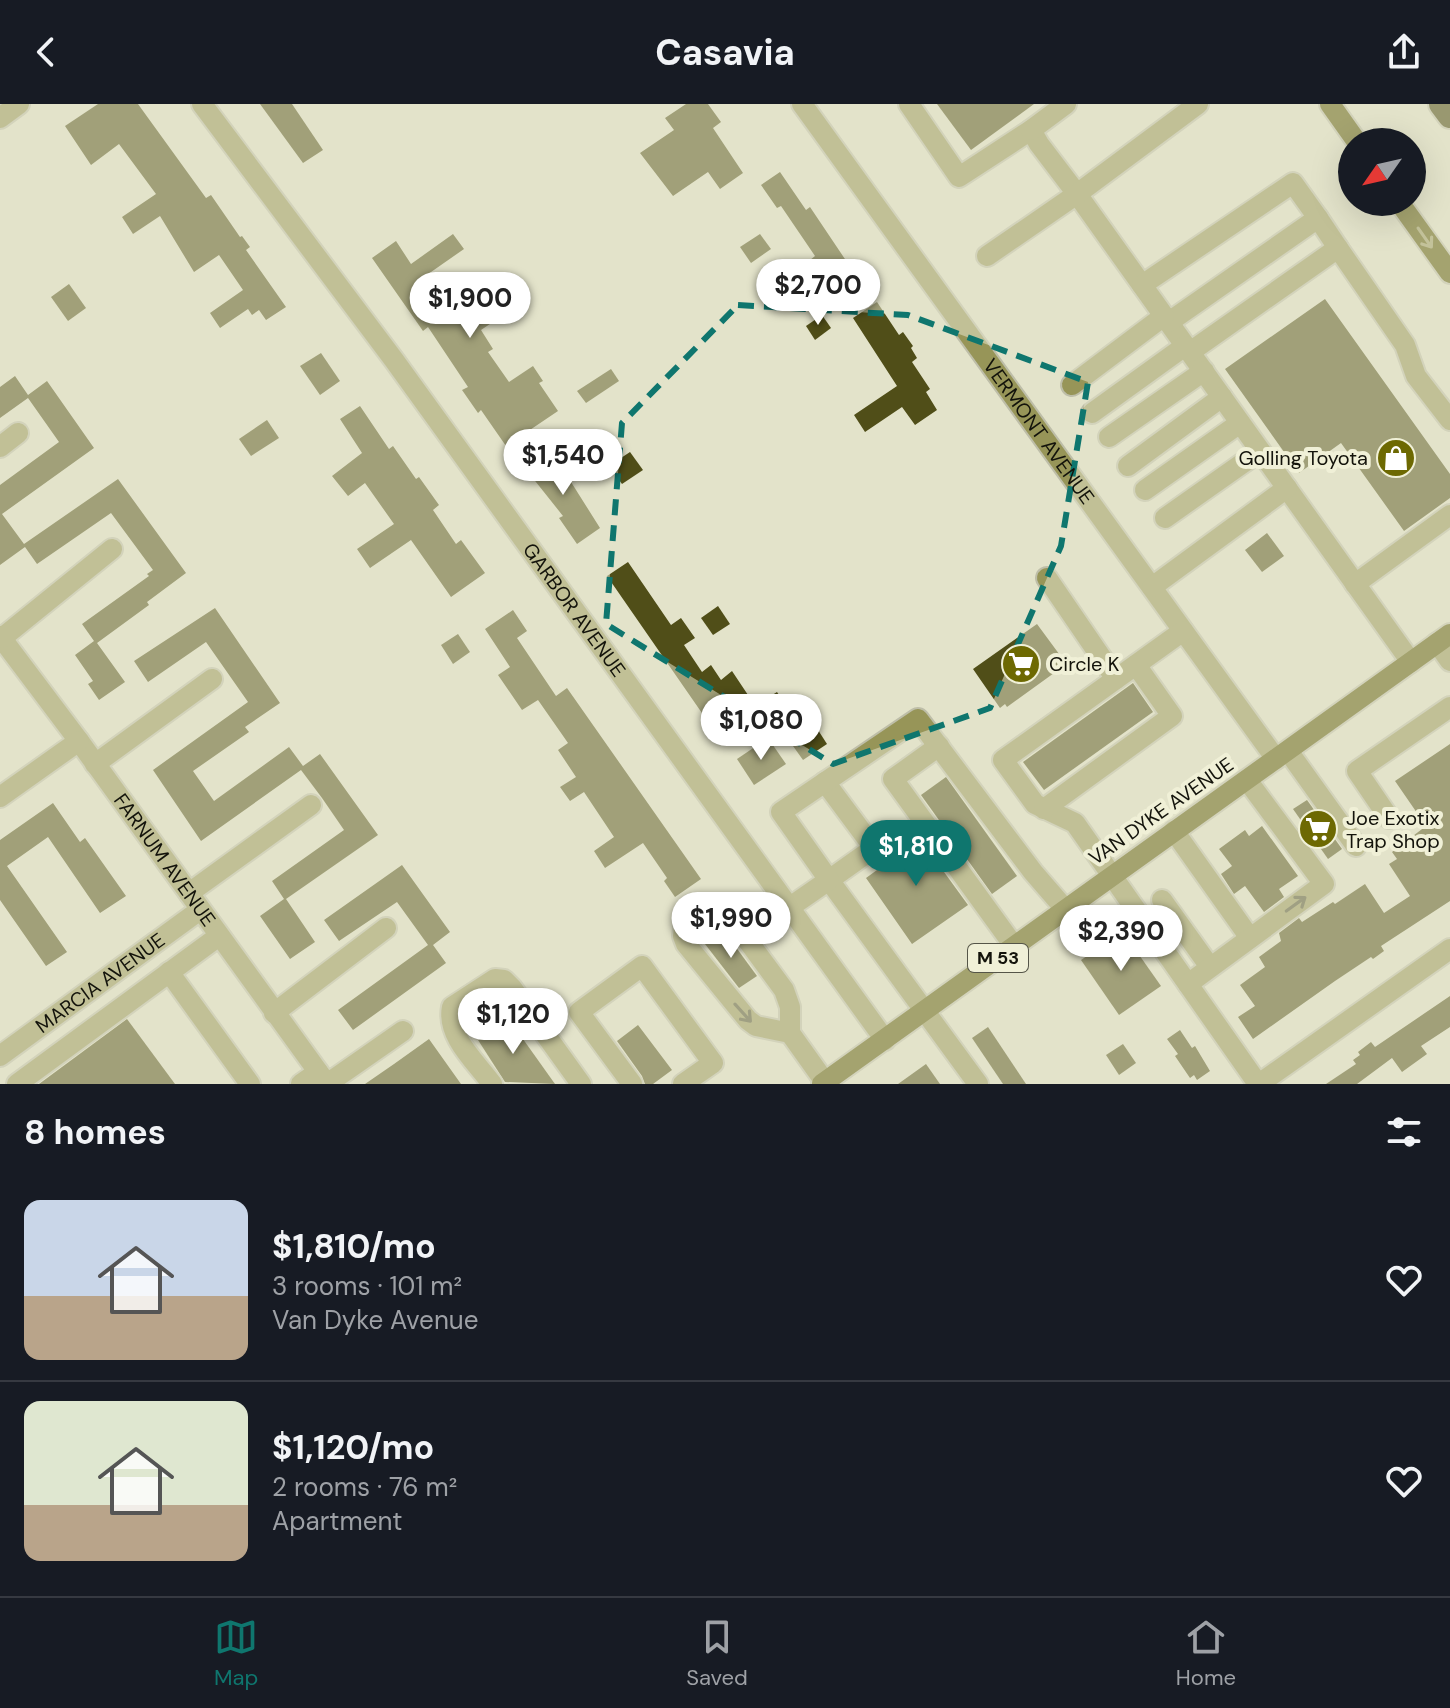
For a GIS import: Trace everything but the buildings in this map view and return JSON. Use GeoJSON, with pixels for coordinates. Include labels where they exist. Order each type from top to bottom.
{"type":"FeatureCollection","features":[{"type":"Feature","properties":{"kind":"highway"},"geometry":{"type":"LineString","coordinates":[[1441,104],[1450,116]]}},
{"type":"Feature","properties":{"kind":"main road"},"geometry":{"type":"LineString","coordinates":[[1330,104],[1347,128]]}},
{"type":"Feature","properties":{"kind":"main road"},"geometry":{"type":"LineString","coordinates":[[1409,216],[1450,273]]}},
{"type":"Feature","properties":{"kind":"main road","name":"VAN DYKE AVENUE"},"geometry":{"type":"LineString","coordinates":[[824,1083],[1444,639]]}},
{"type":"Feature","properties":{"kind":"street"},"geometry":{"type":"LineString","coordinates":[[0,118],[19,104]]}},
{"type":"Feature","properties":{"kind":"street","name":"GARBOR AVENUE"},"geometry":{"type":"LineString","coordinates":[[202,104],[394,360],[885,1040]]}},
{"type":"Feature","properties":{"kind":"street","name":"VERMONT AVENUE"},"geometry":{"type":"LineString","coordinates":[[802,104],[1183,631],[1356,846]]}},
{"type":"Feature","properties":{"kind":"street"},"geometry":{"type":"LineString","coordinates":[[909,104],[959,177],[1066,104]]}},
{"type":"Feature","properties":{"kind":"street"},"geometry":{"type":"LineString","coordinates":[[987,256],[1198,104]]}},
{"type":"Feature","properties":{"kind":"street"},"geometry":{"type":"LineString","coordinates":[[1031,130],[1411,662]]}},
{"type":"Feature","properties":{"kind":"street"},"geometry":{"type":"LineString","coordinates":[[1142,285],[1293,183],[1405,345],[1416,376],[1450,420]]}},
{"type":"Feature","properties":{"kind":"street"},"geometry":{"type":"LineString","coordinates":[[1072,385],[1318,218]]}},
{"type":"Feature","properties":{"kind":"street"},"geometry":{"type":"LineString","coordinates":[[1092,413],[1338,248]]}},
{"type":"Feature","properties":{"kind":"street"},"geometry":{"type":"LineString","coordinates":[[1109,437],[1204,371]]}},
{"type":"Feature","properties":{"kind":"street"},"geometry":{"type":"LineString","coordinates":[[1128,466],[1222,397]]}},
{"type":"Feature","properties":{"kind":"street"},"geometry":{"type":"LineString","coordinates":[[1145,490],[1240,423]]}},
{"type":"Feature","properties":{"kind":"street"},"geometry":{"type":"LineString","coordinates":[[0,447],[18,433]]}},
{"type":"Feature","properties":{"kind":"street"},"geometry":{"type":"LineString","coordinates":[[1165,518],[1260,451]]}},
{"type":"Feature","properties":{"kind":"street"},"geometry":{"type":"LineString","coordinates":[[1152,587],[1287,488]]}},
{"type":"Feature","properties":{"kind":"street"},"geometry":{"type":"LineString","coordinates":[[1355,584],[1450,515]]}},
{"type":"Feature","properties":{"kind":"street"},"geometry":{"type":"LineString","coordinates":[[1,637],[112,549]]}},
{"type":"Feature","properties":{"kind":"street"},"geometry":{"type":"LineString","coordinates":[[1047,578],[1116,679]]}},
{"type":"Feature","properties":{"kind":"street"},"geometry":{"type":"LineString","coordinates":[[1183,631],[1003,760],[1035,804],[1075,823],[1258,1084],[1450,949]]}},
{"type":"Feature","properties":{"kind":"street","name":"FARNUM AVENUE"},"geometry":{"type":"LineString","coordinates":[[1,637],[274,1013],[316,1080]]}},
{"type":"Feature","properties":{"kind":"street"},"geometry":{"type":"LineString","coordinates":[[1444,639],[1450,661]]}},
{"type":"Feature","properties":{"kind":"street"},"geometry":{"type":"LineString","coordinates":[[1044,809],[1172,716],[1136,665]]}},
{"type":"Feature","properties":{"kind":"street"},"geometry":{"type":"LineString","coordinates":[[95,764],[212,679]]}},
{"type":"Feature","properties":{"kind":"street"},"geometry":{"type":"LineString","coordinates":[[1389,818],[1357,771],[1450,707]]}},
{"type":"Feature","properties":{"kind":"street"},"geometry":{"type":"LineString","coordinates":[[978,1084],[781,812],[918,719],[1033,872],[1065,909]]}},
{"type":"Feature","properties":{"kind":"street"},"geometry":{"type":"LineString","coordinates":[[0,797],[79,741]]}},
{"type":"Feature","properties":{"kind":"street"},"geometry":{"type":"LineString","coordinates":[[939,746],[893,779],[1014,946]]}},
{"type":"Feature","properties":{"kind":"street"},"geometry":{"type":"LineString","coordinates":[[1188,984],[1324,884],[1247,780]]}},
{"type":"Feature","properties":{"kind":"street"},"geometry":{"type":"LineString","coordinates":[[790,907],[874,848],[825,782]]}},
{"type":"Feature","properties":{"kind":"street","name":"MARCIA AVENUE"},"geometry":{"type":"LineString","coordinates":[[0,1056],[311,805]]}},
{"type":"Feature","properties":{"kind":"street"},"geometry":{"type":"LineString","coordinates":[[1174,831],[1250,938]]}},
{"type":"Feature","properties":{"kind":"street"},"geometry":{"type":"LineString","coordinates":[[1162,900],[1210,967]]}},
{"type":"Feature","properties":{"kind":"street"},"geometry":{"type":"LineString","coordinates":[[790,1033],[756,1026],[748,1020],[686,944],[683,936],[685,922],[708,905],[718,905],[726,911],[784,990],[790,1007],[790,1033],[824,1083]]}},
{"type":"Feature","properties":{"kind":"street"},"geometry":{"type":"LineString","coordinates":[[274,1013],[386,928]]}},
{"type":"Feature","properties":{"kind":"street"},"geometry":{"type":"LineString","coordinates":[[17,1084],[219,936]]}},
{"type":"Feature","properties":{"kind":"street"},"geometry":{"type":"LineString","coordinates":[[632,1084],[579,1012],[642,966],[713,1063],[710,1076],[683,1084]]}},
{"type":"Feature","properties":{"kind":"street"},"geometry":{"type":"LineString","coordinates":[[169,972],[250,1084]]}},
{"type":"Feature","properties":{"kind":"street"},"geometry":{"type":"LineString","coordinates":[[492,1084],[452,1031],[450,1018],[452,1007],[495,979],[504,980],[512,988],[581,1084]]}},
{"type":"Feature","properties":{"kind":"street"},"geometry":{"type":"LineString","coordinates":[[316,1080],[403,1031]]}},
{"type":"Feature","properties":{"kind":"highlighted area"},"geometry":{"type":"Polygon","coordinates":[[[738,305],[908,315],[1088,382],[1061,546],[990,708],[833,764],[606,624],[622,423],[738,305]]]}},
{"type":"Feature","properties":{"kind":"place","name":"Golling Toyota"},"geometry":{"type":"Point","coordinates":[1396,458]}},
{"type":"Feature","properties":{"kind":"place","name":"Circle K"},"geometry":{"type":"Point","coordinates":[1021,664]}},
{"type":"Feature","properties":{"kind":"place","name":"Joe Exotix Trap Shop"},"geometry":{"type":"Point","coordinates":[1318,829]}}]}
